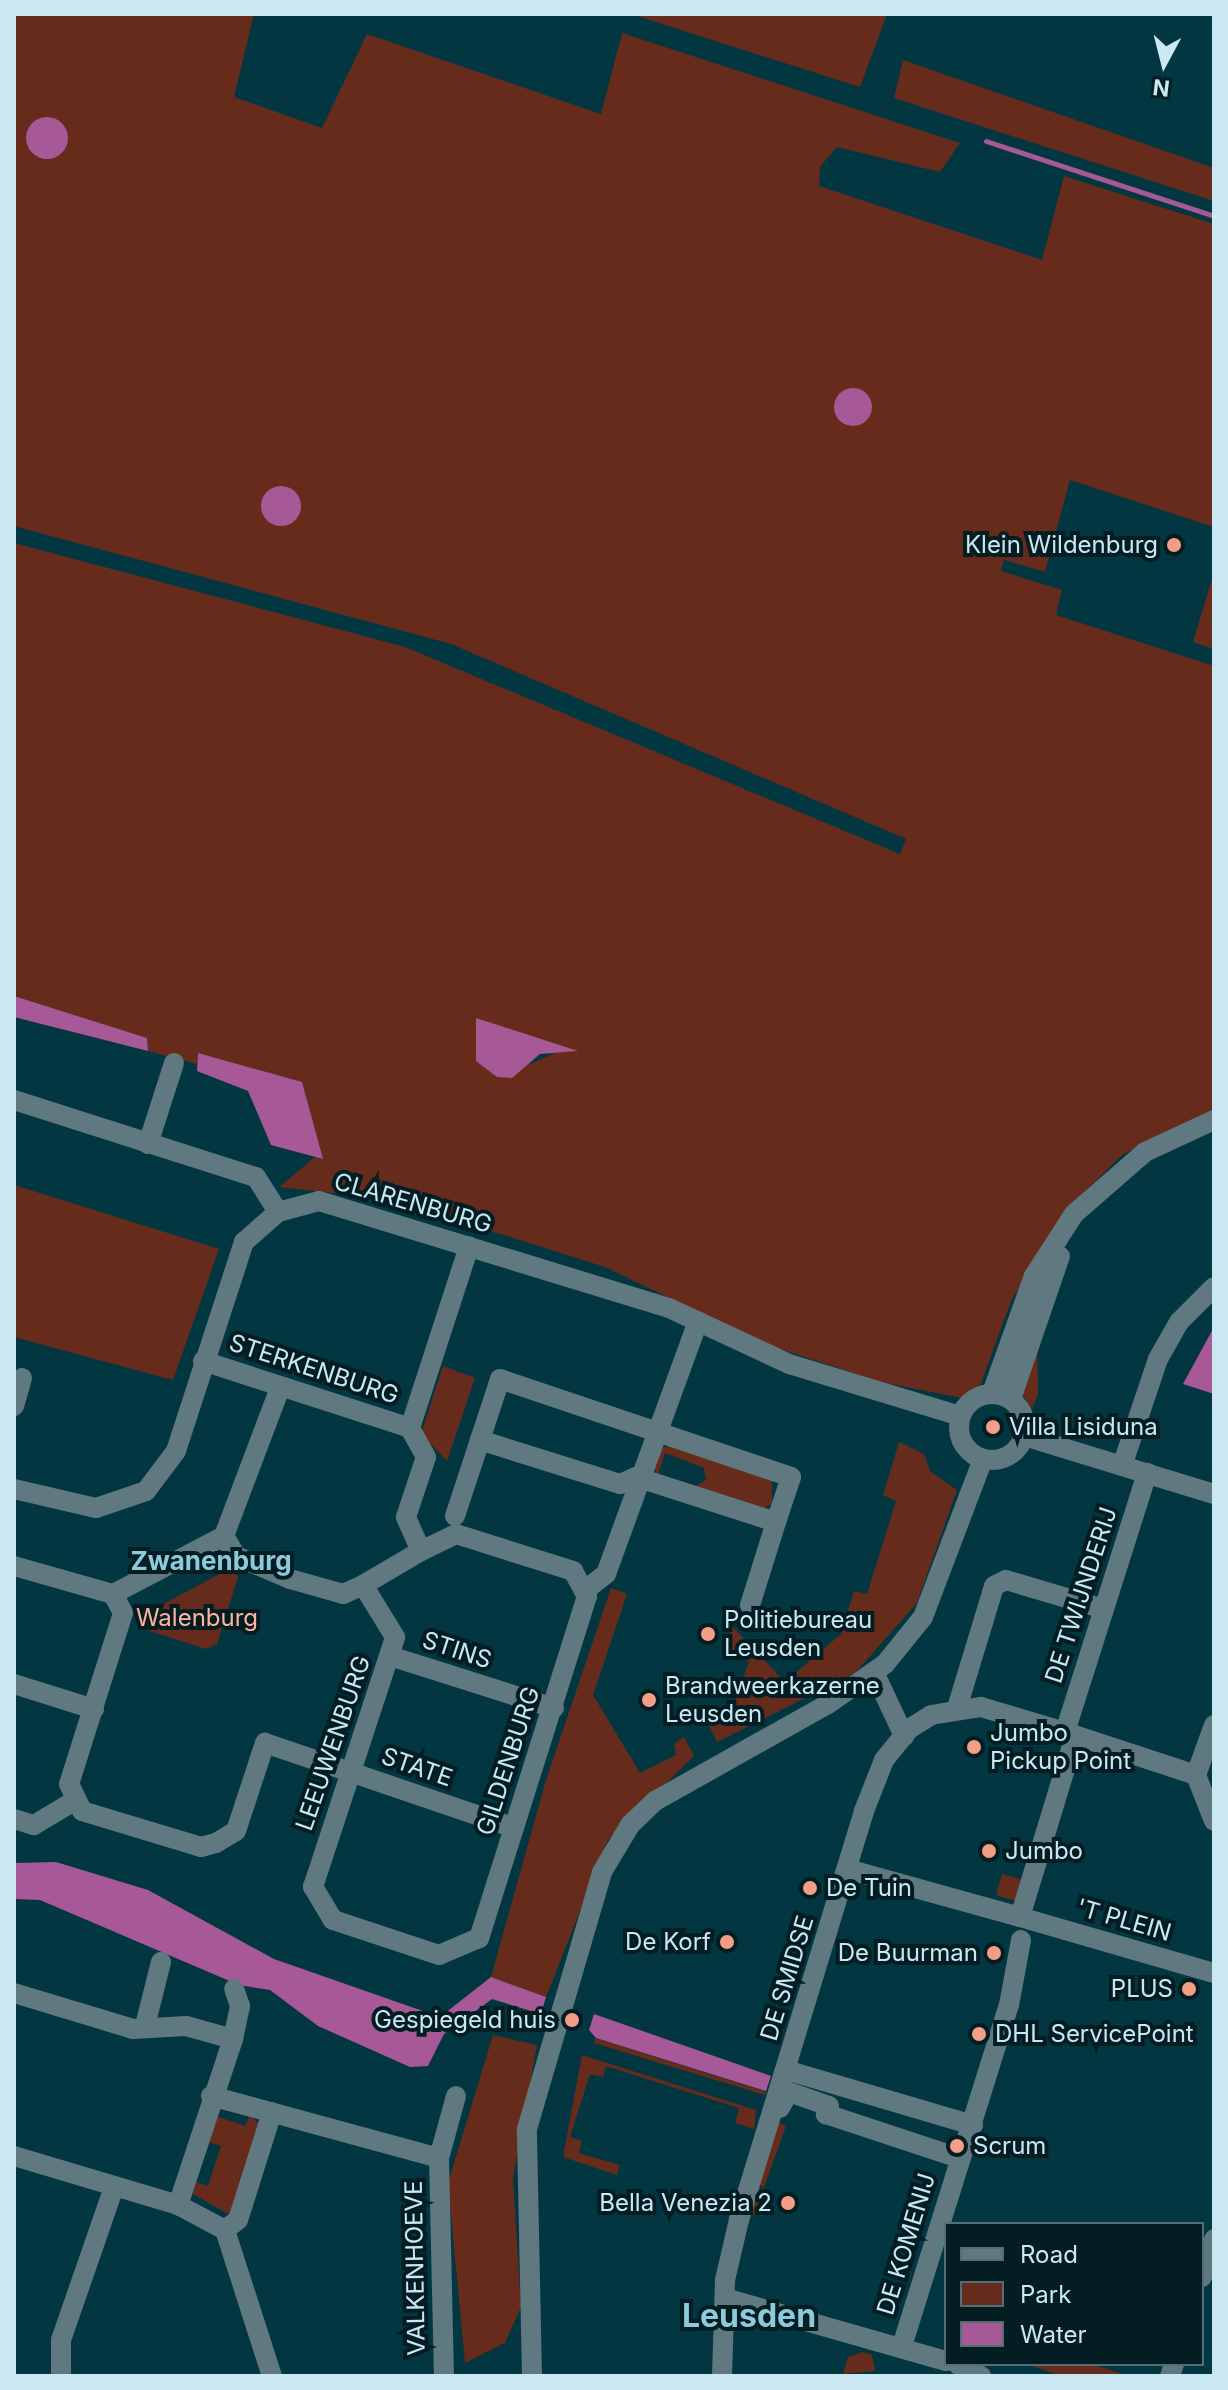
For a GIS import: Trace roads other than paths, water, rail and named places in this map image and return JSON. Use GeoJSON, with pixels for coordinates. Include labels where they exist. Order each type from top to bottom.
{"type":"FeatureCollection","features":[{"type":"Feature","properties":{"kind":"street"},"geometry":{"type":"LineString","coordinates":[[148,1144],[174,1063]]}},
{"type":"Feature","properties":{"kind":"street"},"geometry":{"type":"LineString","coordinates":[[14,1100],[256,1177],[278,1212]]}},
{"type":"Feature","properties":{"kind":"street"},"geometry":{"type":"LineString","coordinates":[[1001,1396],[1034,1276],[1074,1214],[1145,1152],[1214,1120]]}},
{"type":"Feature","properties":{"kind":"street"},"geometry":{"type":"LineString","coordinates":[[1001,1396],[1023,1415],[1024,1436],[1008,1456],[983,1459],[962,1443],[960,1416],[1001,1396],[1040,1298],[1077,1231],[1136,1172],[1214,1131]]}},
{"type":"Feature","properties":{"kind":"street","name":"CLARENBURG"},"geometry":{"type":"LineString","coordinates":[[14,1489],[96,1508],[146,1491],[176,1451],[244,1242],[278,1212],[319,1201],[346,1205],[698,1321],[789,1364],[960,1416]]}},
{"type":"Feature","properties":{"kind":"street"},"geometry":{"type":"LineString","coordinates":[[421,1551],[406,1517],[426,1457],[410,1428],[469,1246]]}},
{"type":"Feature","properties":{"kind":"street"},"geometry":{"type":"LineString","coordinates":[[1122,1466],[1158,1359],[1179,1322],[1214,1287]]}},
{"type":"Feature","properties":{"kind":"street"},"geometry":{"type":"LineString","coordinates":[[224,1536],[236,1556],[290,1579],[343,1594],[456,1534],[573,1571],[584,1591],[606,1574],[636,1477],[658,1430],[698,1321]]}},
{"type":"Feature","properties":{"kind":"street","name":"STERKENBURG"},"geometry":{"type":"LineString","coordinates":[[203,1361],[410,1428]]}},
{"type":"Feature","properties":{"kind":"street"},"geometry":{"type":"LineString","coordinates":[[14,1406],[22,1378]]}},
{"type":"Feature","properties":{"kind":"street"},"geometry":{"type":"LineString","coordinates":[[455,1516],[500,1379],[791,1477],[750,1605]]}},
{"type":"Feature","properties":{"kind":"street"},"geometry":{"type":"LineString","coordinates":[[14,1566],[113,1594],[224,1536],[280,1388]]}},
{"type":"Feature","properties":{"kind":"street"},"geometry":{"type":"LineString","coordinates":[[1024,1436],[1214,1494]]}},
{"type":"Feature","properties":{"kind":"street"},"geometry":{"type":"LineString","coordinates":[[480,1440],[620,1484],[636,1477],[776,1522]]}},
{"type":"Feature","properties":{"kind":"street"},"geometry":{"type":"LineString","coordinates":[[532,2376],[527,2129],[602,1872],[630,1825],[655,1801],[874,1672],[923,1617],[983,1459]]}},
{"type":"Feature","properties":{"kind":"street","name":"DE TWIJNDERIJ"},"geometry":{"type":"LineString","coordinates":[[1070,1734],[1104,1609],[1147,1473]]}},
{"type":"Feature","properties":{"kind":"street"},"geometry":{"type":"LineString","coordinates":[[957,1708],[994,1586],[1006,1580],[1104,1609]]}},
{"type":"Feature","properties":{"kind":"street","name":"LEEUWENBURG"},"geometry":{"type":"LineString","coordinates":[[313,1887],[395,1637],[363,1585]]}},
{"type":"Feature","properties":{"kind":"street","name":"GILDENBURG"},"geometry":{"type":"LineString","coordinates":[[313,1887],[333,1920],[439,1955],[479,1938],[554,1708],[584,1591]]}},
{"type":"Feature","properties":{"kind":"street"},"geometry":{"type":"LineString","coordinates":[[14,1819],[34,1825],[76,1800],[69,1784],[123,1613],[113,1594]]}},
{"type":"Feature","properties":{"kind":"street","name":"STINS"},"geometry":{"type":"LineString","coordinates":[[390,1656],[554,1708]]}},
{"type":"Feature","properties":{"kind":"street"},"geometry":{"type":"LineString","coordinates":[[874,1672],[904,1736]]}},
{"type":"Feature","properties":{"kind":"street"},"geometry":{"type":"LineString","coordinates":[[14,1684],[94,1709]]}},
{"type":"Feature","properties":{"kind":"street","name":"DE SMIDSE"},"geometry":{"type":"LineString","coordinates":[[722,2376],[725,2298],[739,2220],[847,1869],[884,1760],[904,1736],[931,1715],[957,1708],[981,1707],[1196,1775]]}},
{"type":"Feature","properties":{"kind":"street"},"geometry":{"type":"LineString","coordinates":[[1214,1725],[1196,1775],[1214,1821]]}},
{"type":"Feature","properties":{"kind":"street"},"geometry":{"type":"LineString","coordinates":[[1020,1917],[1070,1734]]}},
{"type":"Feature","properties":{"kind":"street","name":"STATE"},"geometry":{"type":"LineString","coordinates":[[76,1800],[82,1811],[201,1847],[236,1831],[265,1743],[514,1828]]}},
{"type":"Feature","properties":{"kind":"street","name":"'T PLEIN"},"geometry":{"type":"LineString","coordinates":[[847,1869],[1214,1973]]}},
{"type":"Feature","properties":{"kind":"street","name":"DE KOMENIJ"},"geometry":{"type":"LineString","coordinates":[[902,2346],[959,2158],[973,2125],[1021,1940]]}},
{"type":"Feature","properties":{"kind":"street"},"geometry":{"type":"LineString","coordinates":[[145,2026],[161,1962]]}},
{"type":"Feature","properties":{"kind":"street"},"geometry":{"type":"LineString","coordinates":[[178,2205],[211,2096],[233,2039],[240,2006],[234,1989]]}},
{"type":"Feature","properties":{"kind":"street"},"geometry":{"type":"LineString","coordinates":[[14,1993],[133,2029],[186,2026],[233,2039]]}},
{"type":"Feature","properties":{"kind":"street"},"geometry":{"type":"LineString","coordinates":[[786,2070],[837,2080],[973,2125]]}},
{"type":"Feature","properties":{"kind":"street"},"geometry":{"type":"LineString","coordinates":[[837,2080],[826,2114],[959,2158]]}},
{"type":"Feature","properties":{"kind":"street"},"geometry":{"type":"LineString","coordinates":[[774,2107],[783,2109],[789,2092],[829,2106]]}},
{"type":"Feature","properties":{"kind":"street","name":"VALKENHOEVE"},"geometry":{"type":"LineString","coordinates":[[211,2096],[439,2158]]}},
{"type":"Feature","properties":{"kind":"street","name":"VALKENHOEVE"},"geometry":{"type":"LineString","coordinates":[[444,2376],[439,2158],[456,2096]]}},
{"type":"Feature","properties":{"kind":"street"},"geometry":{"type":"LineString","coordinates":[[892,2136],[910,2104]]}},
{"type":"Feature","properties":{"kind":"street"},"geometry":{"type":"LineString","coordinates":[[225,2230],[238,2220],[272,2112]]}},
{"type":"Feature","properties":{"kind":"street"},"geometry":{"type":"LineString","coordinates":[[14,2156],[178,2205],[225,2230],[272,2376]]}},
{"type":"Feature","properties":{"kind":"street"},"geometry":{"type":"LineString","coordinates":[[61,2376],[61,2340],[114,2187]]}},
{"type":"Feature","properties":{"kind":"street"},"geometry":{"type":"LineString","coordinates":[[1204,2271],[1214,2239]]}},
{"type":"Feature","properties":{"kind":"street"},"geometry":{"type":"LineString","coordinates":[[725,2298],[944,2360]]}},
{"type":"Feature","properties":{"kind":"street"},"geometry":{"type":"LineString","coordinates":[[961,2366],[981,2376]]}},
{"type":"Feature","properties":{"kind":"water"},"geometry":{"type":"Polygon","coordinates":[[[47,117],[62,123],[68,138],[62,153],[47,159],[32,153],[26,138],[32,123],[47,117]]]}},
{"type":"Feature","properties":{"kind":"water"},"geometry":{"type":"Polygon","coordinates":[[[853,388],[866,394],[872,407],[866,420],[853,426],[840,420],[834,407],[840,394],[853,388]]]}},
{"type":"Feature","properties":{"kind":"water"},"geometry":{"type":"Polygon","coordinates":[[[281,486],[295,492],[301,506],[295,520],[281,526],[267,520],[261,506],[267,492],[281,486]]]}},
{"type":"Feature","properties":{"kind":"water"},"geometry":{"type":"Polygon","coordinates":[[[14,996],[147,1038],[148,1051],[14,1017],[14,996]]]}},
{"type":"Feature","properties":{"kind":"water"},"geometry":{"type":"Polygon","coordinates":[[[476,1018],[578,1051],[540,1054],[512,1078],[497,1077],[476,1061],[476,1018]]]}},
{"type":"Feature","properties":{"kind":"water"},"geometry":{"type":"Polygon","coordinates":[[[198,1053],[302,1082],[323,1159],[271,1145],[248,1091],[197,1071],[198,1053]]]}},
{"type":"Feature","properties":{"kind":"water"},"geometry":{"type":"Polygon","coordinates":[[[1214,1327],[1214,1394],[1183,1384],[1214,1327]]]}},
{"type":"Feature","properties":{"kind":"water"},"geometry":{"type":"Polygon","coordinates":[[[56,1862],[148,1890],[274,1959],[440,2017],[491,1977],[546,1997],[541,2014],[492,1999],[444,2034],[428,2066],[410,2067],[318,2026],[270,1990],[239,1985],[40,1900],[14,1899],[14,1863],[56,1862]]]}},
{"type":"Feature","properties":{"kind":"water"},"geometry":{"type":"Polygon","coordinates":[[[594,2014],[771,2076],[766,2091],[596,2038],[589,2030],[594,2014]]]}},
{"type":"Feature","properties":{"kind":"waterway"},"geometry":{"type":"LineString","coordinates":[[986,141],[1214,216]]}},
{"type":"Feature","properties":{"kind":"place","name":"Klein Wildenburg"},"geometry":{"type":"Point","coordinates":[1174,545]}},
{"type":"Feature","properties":{"kind":"place","name":"Villa Lisiduna"},"geometry":{"type":"Point","coordinates":[993,1427]}},
{"type":"Feature","properties":{"kind":"place","name":"Politiebureau Leusden"},"geometry":{"type":"Point","coordinates":[708,1634]}},
{"type":"Feature","properties":{"kind":"place","name":"Brandweerkazerne Leusden"},"geometry":{"type":"Point","coordinates":[649,1700]}},
{"type":"Feature","properties":{"kind":"place","name":"Jumbo Pickup Point"},"geometry":{"type":"Point","coordinates":[974,1747]}},
{"type":"Feature","properties":{"kind":"place","name":"Jumbo"},"geometry":{"type":"Point","coordinates":[989,1851]}},
{"type":"Feature","properties":{"kind":"place","name":"De Tuin"},"geometry":{"type":"Point","coordinates":[810,1888]}},
{"type":"Feature","properties":{"kind":"place","name":"De Korf"},"geometry":{"type":"Point","coordinates":[727,1942]}},
{"type":"Feature","properties":{"kind":"place","name":"De Buurman"},"geometry":{"type":"Point","coordinates":[994,1953]}},
{"type":"Feature","properties":{"kind":"place","name":"PLUS"},"geometry":{"type":"Point","coordinates":[1189,1989]}},
{"type":"Feature","properties":{"kind":"place","name":"Gespiegeld huis"},"geometry":{"type":"Point","coordinates":[572,2020]}},
{"type":"Feature","properties":{"kind":"place","name":"DHL ServicePoint"},"geometry":{"type":"Point","coordinates":[979,2034]}},
{"type":"Feature","properties":{"kind":"place","name":"Scrum"},"geometry":{"type":"Point","coordinates":[957,2146]}},
{"type":"Feature","properties":{"kind":"place","name":"Bella Venezia 2"},"geometry":{"type":"Point","coordinates":[788,2203]}},
{"type":"Feature","properties":{"kind":"district","name":"Zwanenburg"},"geometry":{"type":"Point","coordinates":[211,1561]}},
{"type":"Feature","properties":{"kind":"district","name":"Leusden"},"geometry":{"type":"Point","coordinates":[749,2316]}},
{"type":"Feature","properties":{"kind":"park label","name":"Walenburg"},"geometry":{"type":"Point","coordinates":[197,1618]}}]}
